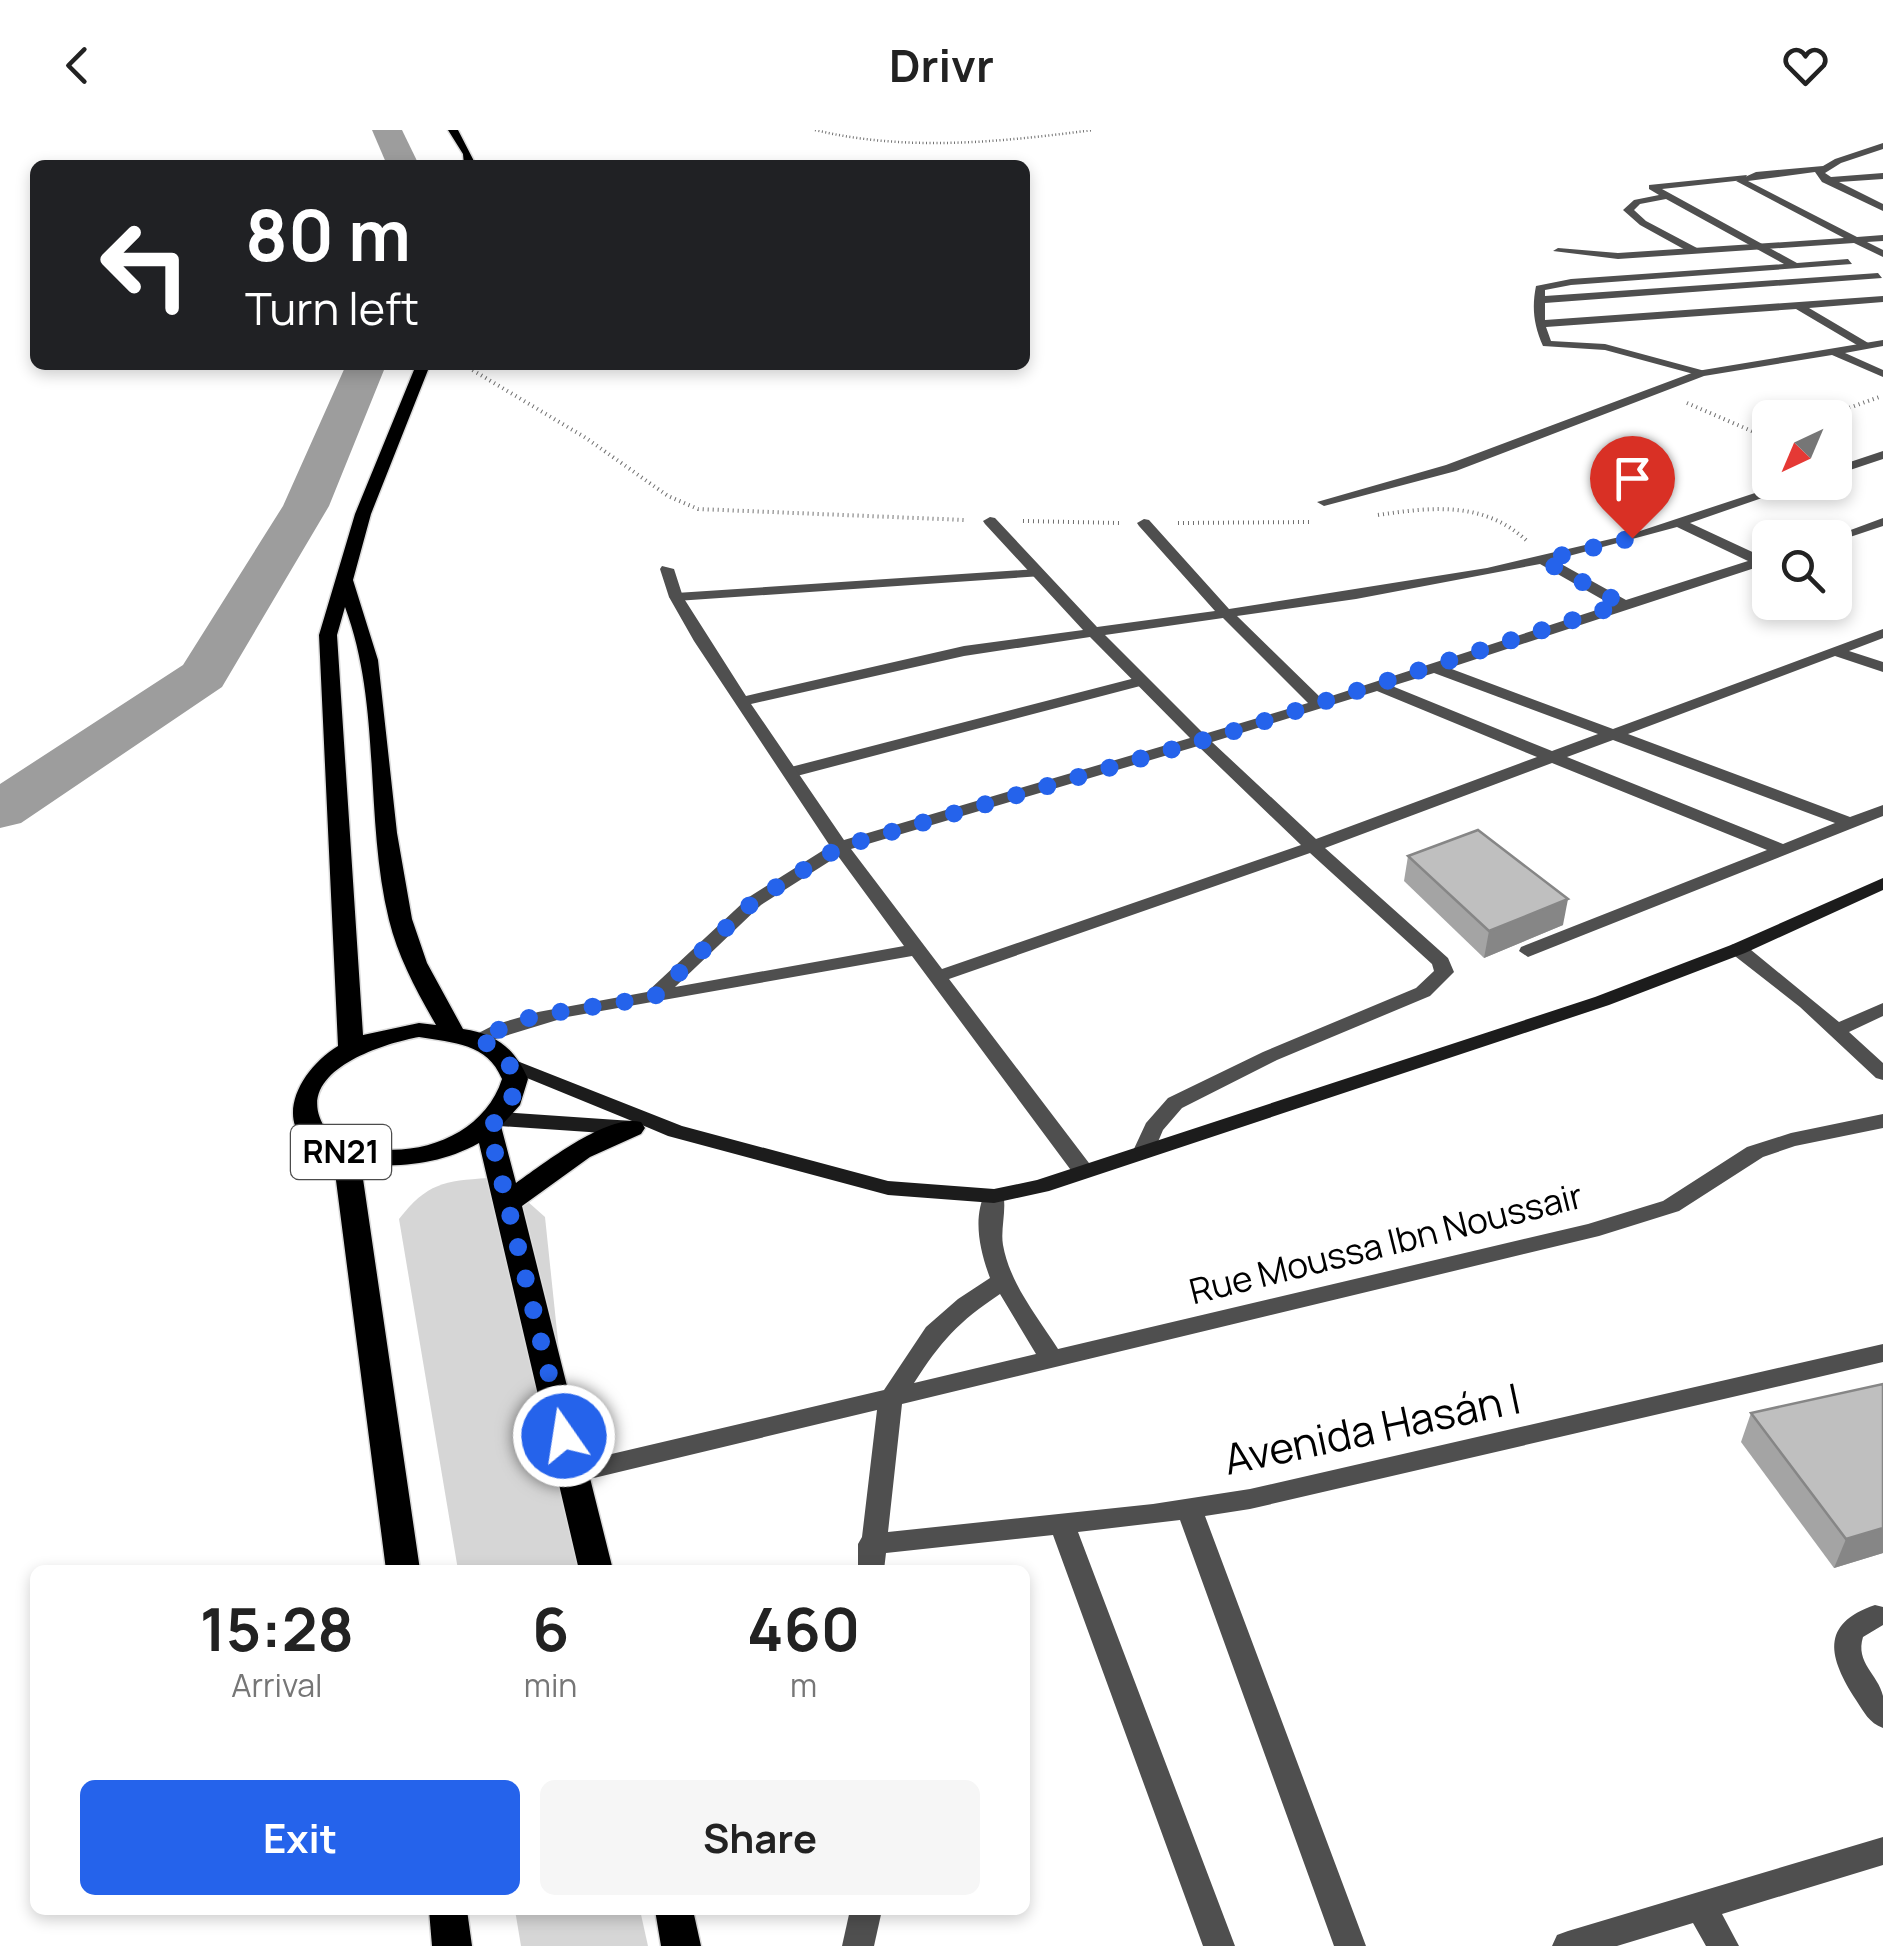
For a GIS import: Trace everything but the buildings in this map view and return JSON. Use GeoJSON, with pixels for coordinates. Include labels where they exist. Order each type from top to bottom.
{"type":"FeatureCollection","features":[{"type":"Feature","properties":{"kind":"main road"},"geometry":{"type":"LineString","coordinates":[[453,130],[469,160]]}},
{"type":"Feature","properties":{"kind":"main road"},"geometry":{"type":"LineString","coordinates":[[351,1048],[328,657],[332,610],[363,514],[421,370]]}},
{"type":"Feature","properties":{"kind":"main road"},"geometry":{"type":"LineString","coordinates":[[344,577],[359,611],[370,660],[400,922],[413,957],[466,1035],[499,1050],[512,1064],[675,1130],[888,1188],[994,1196],[1084,1172],[1565,1014],[1738,949],[1883,883]]}},
{"type":"Feature","properties":{"kind":"main road","name":"RN21"},"geometry":{"type":"LineString","coordinates":[[466,1035],[419,1030],[384,1036],[351,1048],[314,1078],[306,1092],[303,1110],[314,1135],[346,1154],[418,1159],[446,1152],[494,1124]]}},
{"type":"Feature","properties":{"kind":"main road"},"geometry":{"type":"LineString","coordinates":[[512,1064],[516,1082],[512,1100],[494,1124],[508,1202],[595,1565]]}},
{"type":"Feature","properties":{"kind":"main road"},"geometry":{"type":"LineString","coordinates":[[494,1124],[675,1130]]}},
{"type":"Feature","properties":{"kind":"main road"},"geometry":{"type":"LineString","coordinates":[[508,1202],[581,1151],[632,1128]]}},
{"type":"Feature","properties":{"kind":"main road","name":"RN21"},"geometry":{"type":"LineString","coordinates":[[346,1154],[403,1565]]}},
{"type":"Feature","properties":{"kind":"main road"},"geometry":{"type":"LineString","coordinates":[[449,1915],[452,1946]]}},
{"type":"Feature","properties":{"kind":"main road"},"geometry":{"type":"LineString","coordinates":[[675,1915],[681,1946]]}},
{"type":"Feature","properties":{"kind":"street"},"geometry":{"type":"LineString","coordinates":[[1824,174],[1856,155],[1883,146]]}},
{"type":"Feature","properties":{"kind":"street"},"geometry":{"type":"LineString","coordinates":[[1856,155],[1883,154]]}},
{"type":"Feature","properties":{"kind":"street"},"geometry":{"type":"LineString","coordinates":[[1824,174],[1883,208]]}},
{"type":"Feature","properties":{"kind":"street"},"geometry":{"type":"LineString","coordinates":[[1825,280],[1652,187],[1824,174],[1883,176]]}},
{"type":"Feature","properties":{"kind":"street"},"geometry":{"type":"LineString","coordinates":[[1744,178],[1741,180],[1745,184],[1883,254]]}},
{"type":"Feature","properties":{"kind":"street"},"geometry":{"type":"LineString","coordinates":[[1665,196],[1637,202],[1628,210],[1643,224],[1693,250]]}},
{"type":"Feature","properties":{"kind":"street"},"geometry":{"type":"LineString","coordinates":[[1864,199],[1883,198]]}},
{"type":"Feature","properties":{"kind":"street"},"geometry":{"type":"LineString","coordinates":[[1558,251],[1608,256],[1883,238]]}},
{"type":"Feature","properties":{"kind":"street"},"geometry":{"type":"LineString","coordinates":[[1812,243],[1880,278]]}},
{"type":"Feature","properties":{"kind":"street"},"geometry":{"type":"LineString","coordinates":[[1701,373],[1615,348],[1552,346],[1546,342],[1539,324],[1540,288],[1848,262]]}},
{"type":"Feature","properties":{"kind":"street"},"geometry":{"type":"LineString","coordinates":[[1538,300],[1880,278]]}},
{"type":"Feature","properties":{"kind":"street"},"geometry":{"type":"LineString","coordinates":[[1539,324],[1883,299]]}},
{"type":"Feature","properties":{"kind":"street"},"geometry":{"type":"LineString","coordinates":[[1799,306],[1866,346]]}},
{"type":"Feature","properties":{"kind":"street"},"geometry":{"type":"LineString","coordinates":[[1324,502],[1438,472],[1701,373],[1883,343]]}},
{"type":"Feature","properties":{"kind":"street"},"geometry":{"type":"LineString","coordinates":[[1835,352],[1883,374]]}},
{"type":"Feature","properties":{"kind":"street"},"geometry":{"type":"LineString","coordinates":[[1852,465],[1883,455]]}},
{"type":"Feature","properties":{"kind":"street"},"geometry":{"type":"LineString","coordinates":[[744,700],[945,655],[1088,630],[1356,595],[1543,560],[1681,524],[1752,499]]}},
{"type":"Feature","properties":{"kind":"street"},"geometry":{"type":"LineString","coordinates":[[990,521],[1139,682],[1311,847],[1441,962],[1444,972],[1423,992],[1270,1056],[1175,1103],[1153,1128],[1144,1151]]}},
{"type":"Feature","properties":{"kind":"street"},"geometry":{"type":"LineString","coordinates":[[1852,532],[1883,522]]}},
{"type":"Feature","properties":{"kind":"street"},"geometry":{"type":"LineString","coordinates":[[1144,523],[1225,613],[1319,705]]}},
{"type":"Feature","properties":{"kind":"street"},"geometry":{"type":"LineString","coordinates":[[1681,524],[1752,554]]}},
{"type":"Feature","properties":{"kind":"street"},"geometry":{"type":"LineString","coordinates":[[1543,560],[1622,604]]}},
{"type":"Feature","properties":{"kind":"street"},"geometry":{"type":"LineString","coordinates":[[654,997],[754,901],[840,847],[1202,742],[1752,563]]}},
{"type":"Feature","properties":{"kind":"street"},"geometry":{"type":"LineString","coordinates":[[667,569],[676,597],[701,641],[840,847],[1084,1172]]}},
{"type":"Feature","properties":{"kind":"street"},"geometry":{"type":"LineString","coordinates":[[676,597],[1037,573]]}},
{"type":"Feature","properties":{"kind":"street"},"geometry":{"type":"LineString","coordinates":[[937,976],[1311,847],[1883,633]]}},
{"type":"Feature","properties":{"kind":"street"},"geometry":{"type":"LineString","coordinates":[[1834,651],[1883,667]]}},
{"type":"Feature","properties":{"kind":"street"},"geometry":{"type":"LineString","coordinates":[[1433,667],[1851,823]]}},
{"type":"Feature","properties":{"kind":"street"},"geometry":{"type":"LineString","coordinates":[[792,772],[1139,682]]}},
{"type":"Feature","properties":{"kind":"street"},"geometry":{"type":"LineString","coordinates":[[1377,686],[1783,850]]}},
{"type":"Feature","properties":{"kind":"street"},"geometry":{"type":"LineString","coordinates":[[1528,951],[1883,810]]}},
{"type":"Feature","properties":{"kind":"street"},"geometry":{"type":"LineString","coordinates":[[466,1035],[534,1016],[917,948]]}},
{"type":"Feature","properties":{"kind":"street"},"geometry":{"type":"LineString","coordinates":[[1738,949],[1837,1030],[1883,1074]]}},
{"type":"Feature","properties":{"kind":"street"},"geometry":{"type":"LineString","coordinates":[[1837,1030],[1883,1009]]}},
{"type":"Feature","properties":{"kind":"street","name":"Rue Moussa Ibn Noussair"},"geometry":{"type":"LineString","coordinates":[[573,1473],[1644,1216],[1699,1190],[1755,1152],[1790,1140],[1883,1122]]}},
{"type":"Feature","properties":{"kind":"street"},"geometry":{"type":"LineString","coordinates":[[994,1196],[988,1224],[990,1250],[1003,1281],[1052,1360]]}},
{"type":"Feature","properties":{"kind":"street"},"geometry":{"type":"LineString","coordinates":[[871,1557],[890,1400],[934,1333],[966,1305],[1003,1281]]}},
{"type":"Feature","properties":{"kind":"street","name":"Avenida Hasán I"},"geometry":{"type":"LineString","coordinates":[[871,1557],[1062,1524],[1189,1508],[1364,1475],[1883,1353]]}},
{"type":"Feature","properties":{"kind":"street"},"geometry":{"type":"LineString","coordinates":[[1189,1508],[1350,1946]]}},
{"type":"Feature","properties":{"kind":"street"},"geometry":{"type":"LineString","coordinates":[[1062,1524],[1218,1946]]}},
{"type":"Feature","properties":{"kind":"street"},"geometry":{"type":"LineString","coordinates":[[1880,1612],[1853,1629],[1846,1639],[1846,1654],[1883,1716]]}},
{"type":"Feature","properties":{"kind":"street"},"geometry":{"type":"LineString","coordinates":[[1568,1946],[1883,1851]]}},
{"type":"Feature","properties":{"kind":"street"},"geometry":{"type":"LineString","coordinates":[[1700,1908],[1723,1946]]}},
{"type":"Feature","properties":{"kind":"street"},"geometry":{"type":"LineString","coordinates":[[858,1946],[865,1915]]}},
{"type":"Feature","properties":{"kind":"path"},"geometry":{"type":"LineString","coordinates":[[815,130],[845,136],[942,141],[1093,130]]}},
{"type":"Feature","properties":{"kind":"path"},"geometry":{"type":"LineString","coordinates":[[1654,389],[1752,431]]}},
{"type":"Feature","properties":{"kind":"path"},"geometry":{"type":"LineString","coordinates":[[1852,407],[1883,396]]}},
{"type":"Feature","properties":{"kind":"shaded area"},"geometry":{"type":"Polygon","coordinates":[[[488,1178],[518,1193],[545,1217],[581,1565],[457,1565],[399,1219],[428,1191],[459,1181],[488,1178]]]}},
{"type":"Feature","properties":{"kind":"shaded area"},"geometry":{"type":"Polygon","coordinates":[[[516,1915],[641,1915],[648,1946],[521,1946],[516,1915]]]}},
{"type":"Feature","properties":{"kind":"waterway"},"geometry":{"type":"LineString","coordinates":[[387,130],[401,160]]}},
{"type":"Feature","properties":{"kind":"waterway"},"geometry":{"type":"LineString","coordinates":[[0,810],[203,676],[306,506],[364,370]]}},
{"type":"Feature","properties":{"kind":"route"},"geometry":{"type":"LineString","coordinates":[[564,1436],[489,1128],[512,1100],[516,1082],[512,1064],[499,1050],[478,1038],[534,1016],[654,997],[754,901],[804,866],[840,847],[1231,732],[1622,604],[1543,560],[1632,538]]}}]}
